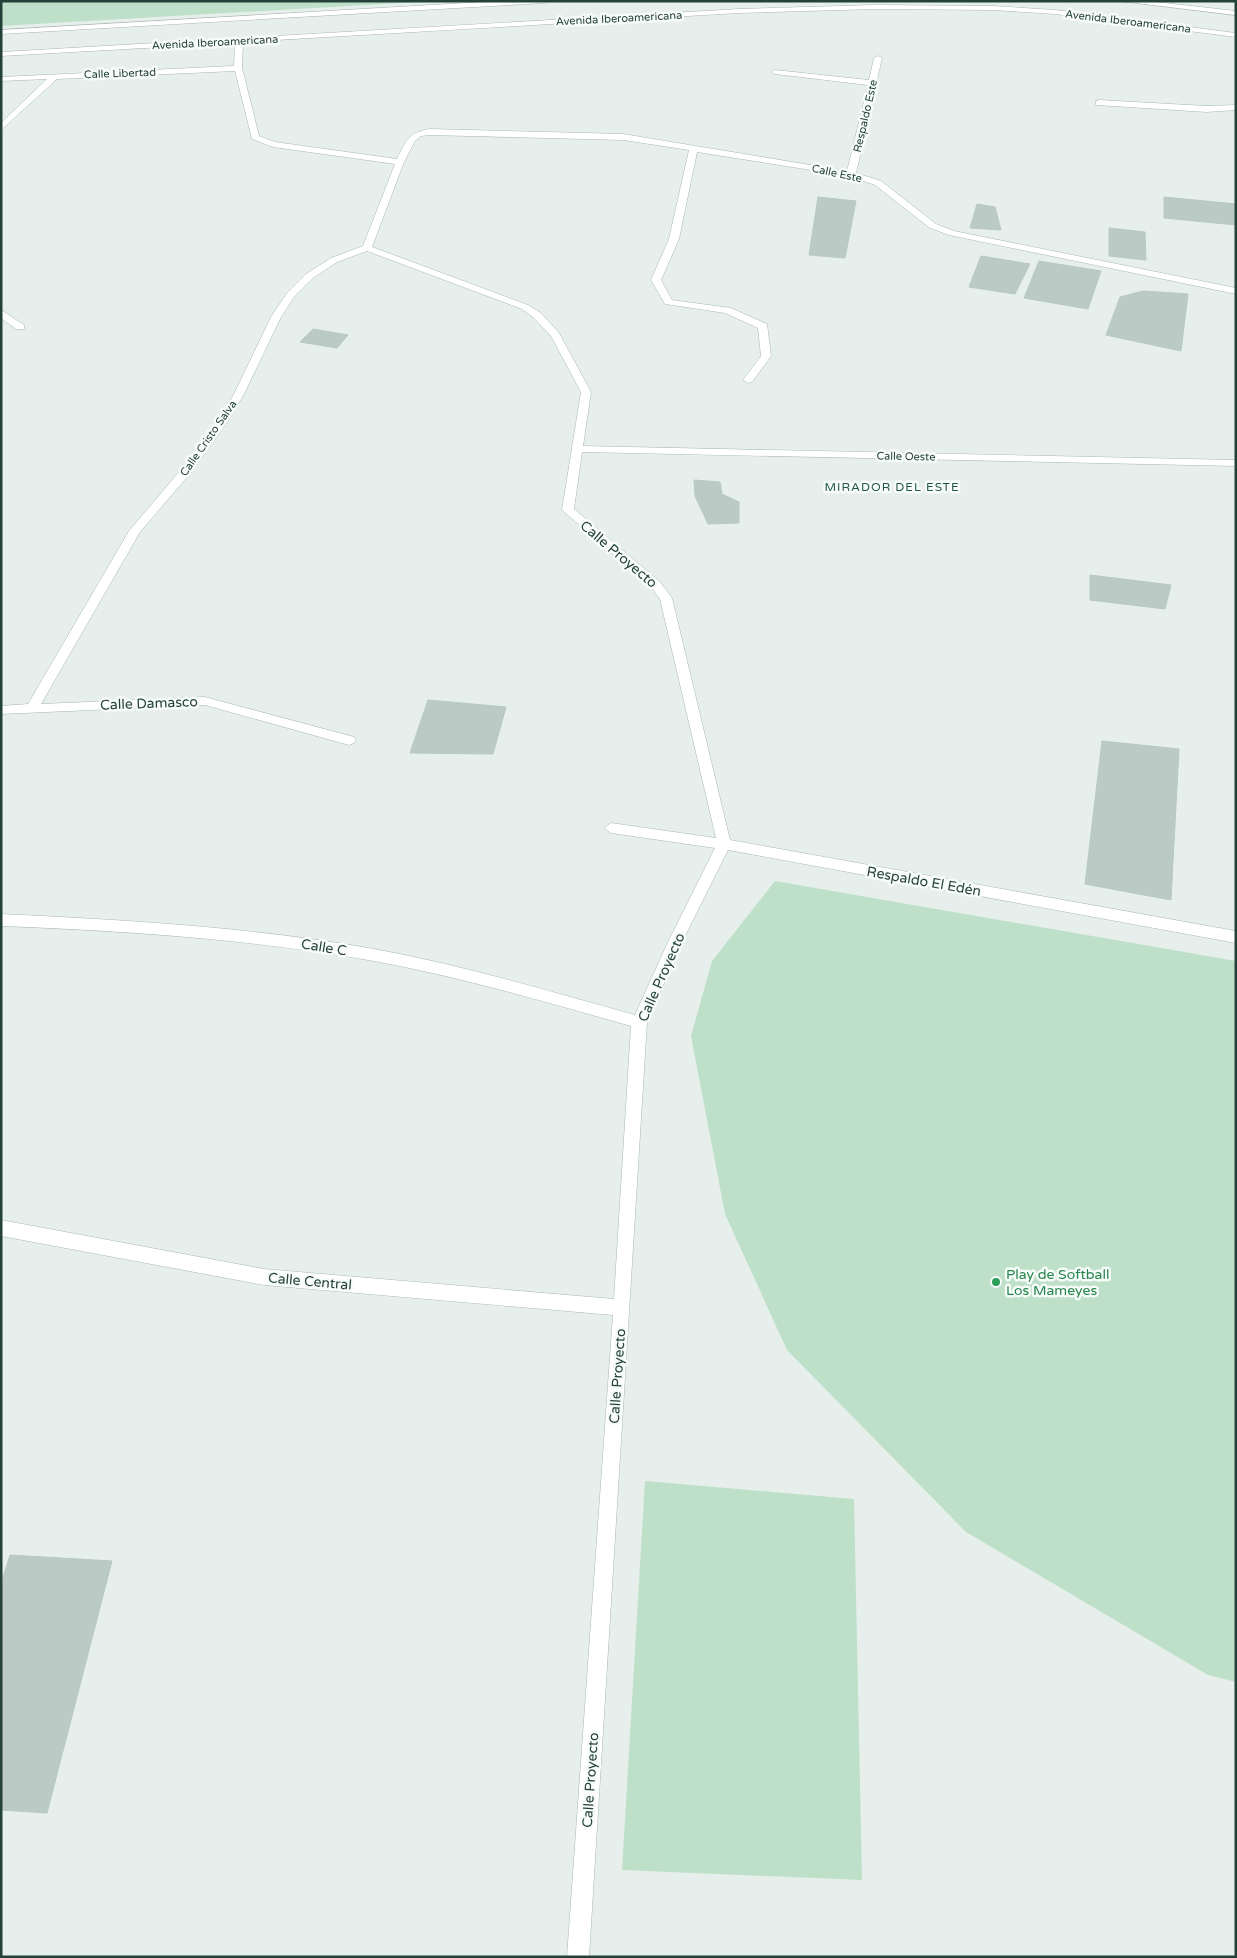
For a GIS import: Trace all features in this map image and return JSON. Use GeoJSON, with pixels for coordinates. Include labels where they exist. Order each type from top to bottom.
{"type":"FeatureCollection","features":[{"type":"Feature","properties":{"kind":"street","name":"Avenida Iberoamericana"},"geometry":{"type":"LineString","coordinates":[[1,32],[545,1]]}},
{"type":"Feature","properties":{"kind":"street"},"geometry":{"type":"LineString","coordinates":[[1054,1],[1055,12]]}},
{"type":"Feature","properties":{"kind":"street","name":"Avenida Iberoamericana"},"geometry":{"type":"LineString","coordinates":[[1123,1],[1236,13]]}},
{"type":"Feature","properties":{"kind":"street","name":"Avenida Iberoamericana"},"geometry":{"type":"LineString","coordinates":[[1,54],[739,11],[992,5],[1236,35]]}},
{"type":"Feature","properties":{"kind":"street"},"geometry":{"type":"LineString","coordinates":[[239,40],[238,68],[253,134],[259,140],[273,144],[400,162],[367,248]]}},
{"type":"Feature","properties":{"kind":"street","name":"Respaldo Este"},"geometry":{"type":"LineString","coordinates":[[851,174],[878,58]]}},
{"type":"Feature","properties":{"kind":"street","name":"Calle Libertad"},"geometry":{"type":"LineString","coordinates":[[1,79],[238,68]]}},
{"type":"Feature","properties":{"kind":"street"},"geometry":{"type":"LineString","coordinates":[[775,72],[873,83]]}},
{"type":"Feature","properties":{"kind":"street"},"geometry":{"type":"LineString","coordinates":[[1,128],[56,75]]}},
{"type":"Feature","properties":{"kind":"street"},"geometry":{"type":"LineString","coordinates":[[1099,103],[1208,109],[1236,107]]}},
{"type":"Feature","properties":{"kind":"street","name":"Calle Este"},"geometry":{"type":"LineString","coordinates":[[400,162],[411,140],[418,134],[434,131],[588,135],[694,147],[851,174],[878,183],[933,226],[952,233],[1236,290]]}},
{"type":"Feature","properties":{"kind":"street"},"geometry":{"type":"LineString","coordinates":[[694,147],[674,239],[656,280],[668,302],[727,310],[763,326],[766,356],[748,380]]}},
{"type":"Feature","properties":{"kind":"street","name":"Calle Proyecto"},"geometry":{"type":"LineString","coordinates":[[367,248],[525,307],[537,315],[555,335],[586,392],[568,510],[656,585],[666,598],[724,844],[675,942],[639,1022],[622,1308],[578,1957]]}},
{"type":"Feature","properties":{"kind":"street","name":"Calle Cristo Salva"},"geometry":{"type":"LineString","coordinates":[[33,707],[135,531],[149,512],[189,468],[232,406],[281,306],[316,269],[336,257],[367,248]]}},
{"type":"Feature","properties":{"kind":"street"},"geometry":{"type":"LineString","coordinates":[[1,313],[20,327]]}},
{"type":"Feature","properties":{"kind":"street","name":"Calle Oeste"},"geometry":{"type":"LineString","coordinates":[[577,449],[1236,463]]}},
{"type":"Feature","properties":{"kind":"street","name":"Calle Damasco"},"geometry":{"type":"LineString","coordinates":[[33,707],[205,701],[349,740]]}},
{"type":"Feature","properties":{"kind":"street"},"geometry":{"type":"LineString","coordinates":[[1,710],[33,707]]}},
{"type":"Feature","properties":{"kind":"street","name":"Respaldo El Edén"},"geometry":{"type":"LineString","coordinates":[[611,828],[724,844],[1236,937]]}},
{"type":"Feature","properties":{"kind":"street","name":"Calle C"},"geometry":{"type":"LineString","coordinates":[[1,920],[147,926],[241,935],[324,946],[452,972],[639,1022]]}},
{"type":"Feature","properties":{"kind":"street","name":"Calle Central"},"geometry":{"type":"LineString","coordinates":[[1,1228],[264,1277],[622,1308]]}},
{"type":"Feature","properties":{"kind":"green space"},"geometry":{"type":"Polygon","coordinates":[[[1,1],[435,1],[1,26],[1,1]]]}},
{"type":"Feature","properties":{"kind":"green space","name":"Play de Softball Los Mameyes"},"geometry":{"type":"Polygon","coordinates":[[[775,881],[1236,961],[1236,1682],[1208,1675],[966,1532],[787,1350],[725,1214],[691,1036],[712,961],[775,881]]]}},
{"type":"Feature","properties":{"kind":"green space"},"geometry":{"type":"Polygon","coordinates":[[[645,1481],[854,1499],[862,1880],[622,1870],[645,1481]]]}},
{"type":"Feature","properties":{"kind":"building"},"geometry":{"type":"Polygon","coordinates":[[[818,197],[856,201],[845,258],[809,255],[818,197]]]}},
{"type":"Feature","properties":{"kind":"building"},"geometry":{"type":"Polygon","coordinates":[[[1164,197],[1236,204],[1236,225],[1164,218],[1164,197]]]}},
{"type":"Feature","properties":{"kind":"building"},"geometry":{"type":"Polygon","coordinates":[[[977,204],[995,207],[1001,230],[970,228],[977,204]]]}},
{"type":"Feature","properties":{"kind":"building"},"geometry":{"type":"Polygon","coordinates":[[[1109,228],[1145,232],[1146,260],[1109,256],[1109,228]]]}},
{"type":"Feature","properties":{"kind":"building"},"geometry":{"type":"Polygon","coordinates":[[[981,256],[1030,264],[1015,294],[969,287],[981,256]]]}},
{"type":"Feature","properties":{"kind":"building"},"geometry":{"type":"Polygon","coordinates":[[[1039,261],[1101,271],[1088,309],[1024,298],[1039,261]]]}},
{"type":"Feature","properties":{"kind":"building"},"geometry":{"type":"Polygon","coordinates":[[[1143,291],[1188,294],[1181,351],[1106,335],[1120,297],[1143,291]]]}},
{"type":"Feature","properties":{"kind":"building"},"geometry":{"type":"Polygon","coordinates":[[[313,329],[348,335],[337,348],[300,342],[313,329]]]}},
{"type":"Feature","properties":{"kind":"building"},"geometry":{"type":"Polygon","coordinates":[[[694,480],[720,482],[722,494],[739,502],[739,523],[708,524],[695,496],[694,480]]]}},
{"type":"Feature","properties":{"kind":"building"},"geometry":{"type":"Polygon","coordinates":[[[1090,575],[1171,585],[1165,609],[1090,600],[1090,575]]]}},
{"type":"Feature","properties":{"kind":"building"},"geometry":{"type":"Polygon","coordinates":[[[428,700],[506,707],[493,754],[410,753],[428,700]]]}},
{"type":"Feature","properties":{"kind":"building"},"geometry":{"type":"Polygon","coordinates":[[[1102,741],[1179,749],[1171,900],[1085,884],[1102,741]]]}},
{"type":"Feature","properties":{"kind":"building"},"geometry":{"type":"Polygon","coordinates":[[[10,1555],[112,1561],[47,1813],[1,1810],[1,1584],[10,1555]]]}},
{"type":"Feature","properties":{"kind":"place","name":"Play de Softball Los Mameyes"},"geometry":{"type":"Point","coordinates":[996,1282]}},
{"type":"Feature","properties":{"kind":"district","name":"MIRADOR DEL ESTE"},"geometry":{"type":"Point","coordinates":[892,487]}}]}
